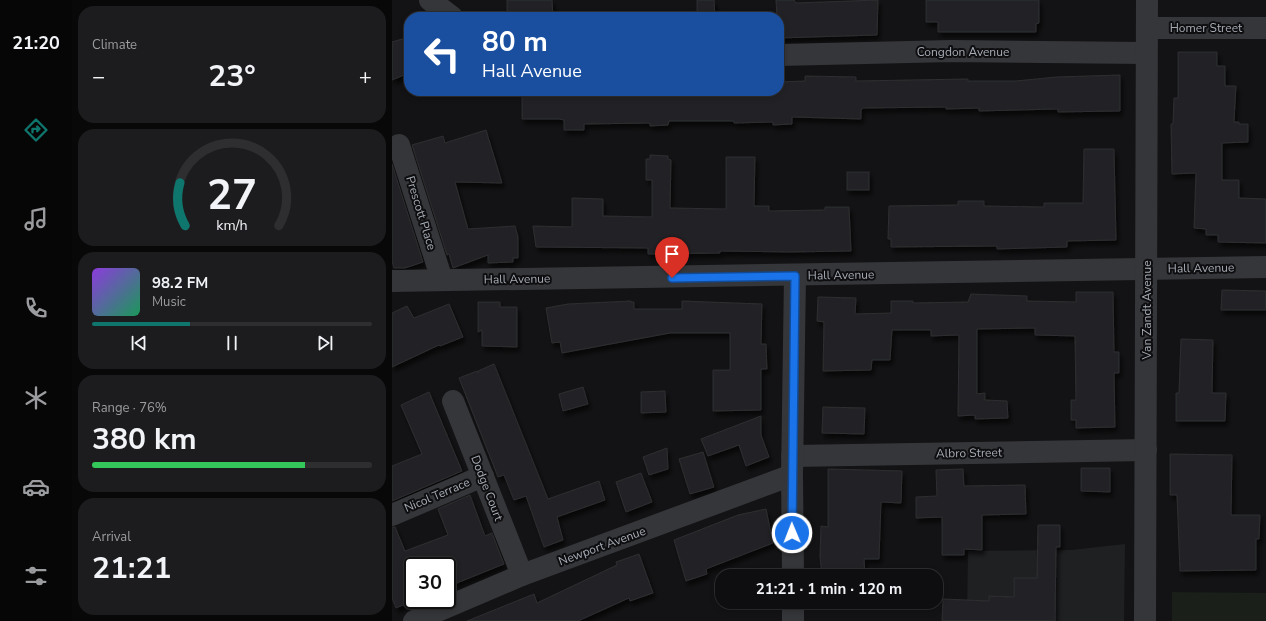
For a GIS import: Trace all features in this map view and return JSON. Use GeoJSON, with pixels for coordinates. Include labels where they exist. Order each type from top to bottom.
{"type":"FeatureCollection","features":[{"type":"Feature","properties":{"kind":"street"},"geometry":{"type":"LineString","coordinates":[[430,0],[446,12]]}},
{"type":"Feature","properties":{"kind":"street","name":"Van Zandt Avenue"},"geometry":{"type":"LineString","coordinates":[[1145,621],[1147,0]]}},
{"type":"Feature","properties":{"kind":"street","name":"Homer Street"},"geometry":{"type":"LineString","coordinates":[[1147,28],[1266,28]]}},
{"type":"Feature","properties":{"kind":"street","name":"Congdon Avenue"},"geometry":{"type":"LineString","coordinates":[[784,56],[952,52],[1146,53]]}},
{"type":"Feature","properties":{"kind":"street","name":"Prescott Place"},"geometry":{"type":"LineString","coordinates":[[399,145],[442,280]]}},
{"type":"Feature","properties":{"kind":"street","name":"Hall Avenue"},"geometry":{"type":"LineString","coordinates":[[392,281],[795,276],[1266,267]]}},
{"type":"Feature","properties":{"kind":"street"},"geometry":{"type":"LineString","coordinates":[[793,569],[792,466],[795,276]]}},
{"type":"Feature","properties":{"kind":"street","name":"Dodge Court"},"geometry":{"type":"LineString","coordinates":[[453,401],[522,575]]}},
{"type":"Feature","properties":{"kind":"street","name":"Albro Street"},"geometry":{"type":"LineString","coordinates":[[792,466],[1146,450]]}},
{"type":"Feature","properties":{"kind":"street","name":"Newport Avenue"},"geometry":{"type":"LineString","coordinates":[[414,621],[451,614],[522,575],[792,466]]}},
{"type":"Feature","properties":{"kind":"street","name":"Nicol Terrace"},"geometry":{"type":"LineString","coordinates":[[392,515],[483,476]]}},
{"type":"Feature","properties":{"kind":"street"},"geometry":{"type":"LineString","coordinates":[[793,609],[793,621]]}},
{"type":"Feature","properties":{"kind":"shaded area"},"geometry":{"type":"Polygon","coordinates":[[[1125,544],[1124,621],[967,621],[968,551],[1071,550],[1125,544]]]}},
{"type":"Feature","properties":{"kind":"shaded area"},"geometry":{"type":"Polygon","coordinates":[[[1172,592],[1266,593],[1266,621],[1172,621],[1172,592]]]}},
{"type":"Feature","properties":{"kind":"building"},"geometry":{"type":"Polygon","coordinates":[[[507,0],[552,0],[553,12],[507,12],[507,0]]]}},
{"type":"Feature","properties":{"kind":"building"},"geometry":{"type":"Polygon","coordinates":[[[697,0],[714,0],[715,12],[697,12],[697,0]]]}},
{"type":"Feature","properties":{"kind":"building"},"geometry":{"type":"Polygon","coordinates":[[[776,0],[794,0],[796,3],[878,0],[877,35],[784,38],[784,12],[777,12],[776,0]]]}},
{"type":"Feature","properties":{"kind":"building"},"geometry":{"type":"Polygon","coordinates":[[[926,0],[1039,0],[1039,23],[1036,24],[1036,32],[938,32],[938,22],[926,22],[926,0]]]}},
{"type":"Feature","properties":{"kind":"building"},"geometry":{"type":"Polygon","coordinates":[[[404,38],[404,75],[392,80],[392,42],[404,38]]]}},
{"type":"Feature","properties":{"kind":"building"},"geometry":{"type":"Polygon","coordinates":[[[1178,52],[1217,52],[1217,66],[1225,66],[1225,86],[1236,86],[1234,122],[1239,122],[1239,124],[1248,124],[1248,142],[1222,143],[1222,180],[1239,180],[1239,198],[1266,199],[1266,243],[1218,242],[1218,235],[1206,235],[1206,229],[1194,228],[1196,173],[1172,174],[1171,124],[1173,124],[1174,98],[1178,98],[1178,52]]]}},
{"type":"Feature","properties":{"kind":"building"},"geometry":{"type":"Polygon","coordinates":[[[1120,75],[1120,111],[1058,112],[1058,109],[979,111],[979,108],[946,109],[946,107],[863,108],[861,110],[861,119],[792,117],[792,124],[773,125],[773,122],[734,123],[734,121],[669,121],[668,125],[650,126],[650,123],[584,124],[584,130],[564,130],[564,120],[559,119],[522,119],[522,96],[784,96],[784,82],[805,81],[805,76],[856,77],[856,81],[968,79],[968,81],[1016,81],[1057,77],[1120,75]]]}},
{"type":"Feature","properties":{"kind":"building"},"geometry":{"type":"Polygon","coordinates":[[[486,130],[502,183],[455,182],[468,229],[515,226],[518,237],[518,258],[513,258],[513,262],[488,263],[488,255],[453,268],[449,254],[447,255],[412,145],[443,136],[445,143],[486,130]]]}},
{"type":"Feature","properties":{"kind":"building"},"geometry":{"type":"Polygon","coordinates":[[[1084,149],[1114,149],[1116,240],[1067,241],[1067,247],[997,249],[997,246],[891,247],[891,239],[888,239],[889,206],[958,205],[958,201],[984,201],[984,206],[1044,207],[1044,203],[1083,203],[1084,149]]]}},
{"type":"Feature","properties":{"kind":"building"},"geometry":{"type":"Polygon","coordinates":[[[650,155],[668,156],[668,159],[671,160],[670,208],[726,209],[726,157],[755,157],[754,206],[769,206],[769,211],[825,210],[825,207],[849,207],[851,251],[720,251],[720,253],[648,254],[648,248],[536,247],[533,226],[572,227],[572,198],[603,199],[603,216],[652,217],[652,180],[646,180],[646,159],[650,159],[650,155]]]}},
{"type":"Feature","properties":{"kind":"building"},"geometry":{"type":"Polygon","coordinates":[[[392,164],[423,262],[405,268],[394,268],[392,261],[392,164]]]}},
{"type":"Feature","properties":{"kind":"building"},"geometry":{"type":"Polygon","coordinates":[[[847,172],[869,172],[869,190],[847,190],[847,172]]]}},
{"type":"Feature","properties":{"kind":"building"},"geometry":{"type":"Polygon","coordinates":[[[1222,290],[1266,291],[1266,310],[1221,310],[1222,290]]]}},
{"type":"Feature","properties":{"kind":"building"},"geometry":{"type":"Polygon","coordinates":[[[1076,292],[1113,292],[1114,352],[1119,352],[1119,373],[1114,373],[1115,427],[1076,428],[1076,420],[1071,420],[1071,400],[1076,400],[1075,336],[1035,335],[1035,328],[977,329],[977,394],[985,393],[985,400],[1007,401],[1008,418],[975,419],[975,415],[958,416],[959,335],[931,336],[931,330],[892,330],[890,360],[872,360],[871,370],[823,371],[824,322],[817,321],[818,297],[856,298],[855,314],[891,313],[891,301],[913,301],[913,303],[968,302],[971,294],[1027,296],[1027,301],[1076,302],[1076,292]]]}},
{"type":"Feature","properties":{"kind":"building"},"geometry":{"type":"Polygon","coordinates":[[[682,301],[762,304],[761,344],[766,344],[767,369],[761,369],[761,410],[713,411],[713,370],[730,370],[730,333],[670,333],[562,353],[560,342],[552,343],[546,308],[568,304],[634,302],[634,309],[682,309],[682,301]]]}},
{"type":"Feature","properties":{"kind":"building"},"geometry":{"type":"Polygon","coordinates":[[[478,302],[500,302],[500,307],[517,307],[517,347],[482,346],[482,330],[478,332],[478,302]]]}},
{"type":"Feature","properties":{"kind":"building"},"geometry":{"type":"Polygon","coordinates":[[[449,304],[463,337],[440,346],[439,345],[392,367],[392,313],[407,306],[414,318],[449,304]]]}},
{"type":"Feature","properties":{"kind":"building"},"geometry":{"type":"Polygon","coordinates":[[[1181,339],[1213,340],[1212,393],[1226,393],[1225,421],[1176,421],[1176,393],[1179,393],[1181,339]]]}},
{"type":"Feature","properties":{"kind":"building"},"geometry":{"type":"Polygon","coordinates":[[[494,364],[548,499],[599,481],[605,500],[557,517],[563,540],[544,547],[526,496],[514,500],[504,475],[498,477],[459,378],[477,371],[478,373],[478,371],[494,364]]]}},
{"type":"Feature","properties":{"kind":"building"},"geometry":{"type":"Polygon","coordinates":[[[583,387],[588,404],[563,411],[559,394],[583,387]]]}},
{"type":"Feature","properties":{"kind":"building"},"geometry":{"type":"Polygon","coordinates":[[[665,391],[666,412],[641,413],[641,392],[665,391]]]}},
{"type":"Feature","properties":{"kind":"building"},"geometry":{"type":"Polygon","coordinates":[[[429,392],[462,471],[392,501],[392,466],[422,454],[401,405],[429,392]]]}},
{"type":"Feature","properties":{"kind":"building"},"geometry":{"type":"Polygon","coordinates":[[[823,407],[865,408],[864,434],[822,433],[823,407]]]}},
{"type":"Feature","properties":{"kind":"building"},"geometry":{"type":"Polygon","coordinates":[[[761,416],[761,435],[769,457],[746,466],[739,445],[708,456],[701,439],[761,416]]]}},
{"type":"Feature","properties":{"kind":"building"},"geometry":{"type":"Polygon","coordinates":[[[667,448],[668,469],[649,475],[643,457],[667,448]]]}},
{"type":"Feature","properties":{"kind":"building"},"geometry":{"type":"Polygon","coordinates":[[[703,452],[714,487],[690,494],[679,459],[703,452]]]}},
{"type":"Feature","properties":{"kind":"building"},"geometry":{"type":"Polygon","coordinates":[[[1170,454],[1232,455],[1231,515],[1260,515],[1259,539],[1256,539],[1256,570],[1180,571],[1177,495],[1170,495],[1170,454]]]}},
{"type":"Feature","properties":{"kind":"building"},"geometry":{"type":"Polygon","coordinates":[[[1081,468],[1110,468],[1110,492],[1081,491],[1081,468]]]}},
{"type":"Feature","properties":{"kind":"building"},"geometry":{"type":"Polygon","coordinates":[[[828,469],[902,471],[901,503],[881,502],[879,559],[864,559],[865,569],[821,569],[821,526],[828,527],[828,469]]]}},
{"type":"Feature","properties":{"kind":"building"},"geometry":{"type":"Polygon","coordinates":[[[963,469],[964,486],[1025,485],[1026,514],[982,515],[982,550],[964,549],[964,555],[942,555],[942,517],[916,518],[916,497],[937,496],[936,470],[963,469]]]}},
{"type":"Feature","properties":{"kind":"building"},"geometry":{"type":"Polygon","coordinates":[[[641,473],[652,502],[626,512],[616,482],[641,473]]]}},
{"type":"Feature","properties":{"kind":"building"},"geometry":{"type":"Polygon","coordinates":[[[470,495],[485,536],[492,533],[504,564],[456,583],[456,557],[404,557],[404,605],[396,608],[392,598],[392,527],[395,527],[405,551],[448,535],[438,509],[470,495]]]}},
{"type":"Feature","properties":{"kind":"building"},"geometry":{"type":"Polygon","coordinates":[[[766,509],[773,543],[706,569],[707,574],[686,581],[674,540],[738,515],[766,509]]]}},
{"type":"Feature","properties":{"kind":"building"},"geometry":{"type":"Polygon","coordinates":[[[1038,525],[1060,525],[1060,547],[1056,547],[1055,621],[942,621],[943,599],[989,601],[989,596],[1014,597],[1014,578],[1037,578],[1038,525]]]}},
{"type":"Feature","properties":{"kind":"building"},"geometry":{"type":"Polygon","coordinates":[[[639,554],[653,593],[630,601],[629,598],[578,621],[467,621],[534,594],[537,603],[617,565],[616,562],[639,554]]]}},
{"type":"Feature","properties":{"kind":"route"},"geometry":{"type":"LineString","coordinates":[[672,278],[795,276],[792,533]]}}]}
